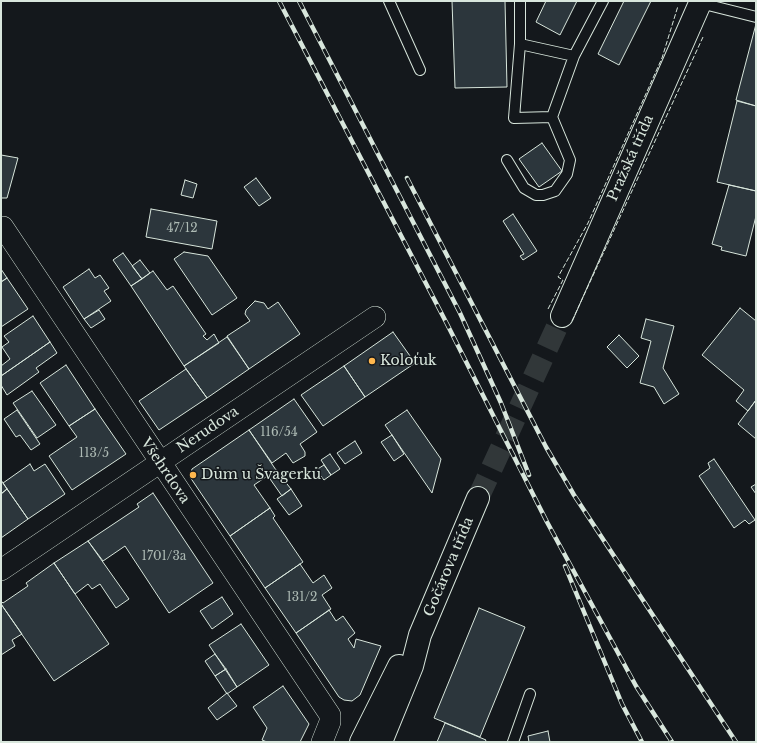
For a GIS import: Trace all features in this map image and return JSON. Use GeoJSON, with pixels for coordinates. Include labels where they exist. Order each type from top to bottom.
{"type":"FeatureCollection","features":[{"type":"Feature","properties":{"kind":"street","name":"Pražská třída"},"geometry":{"type":"LineString","coordinates":[[562,316],[700,2]]}},
{"type":"Feature","properties":{"kind":"street","name":"Všehrdova"},"geometry":{"type":"LineString","coordinates":[[1,227],[3,227],[330,715],[330,722],[322,742]]}},
{"type":"Feature","properties":{"kind":"street","name":"Nerudova"},"geometry":{"type":"LineString","coordinates":[[1,570],[374,317]]}},
{"type":"Feature","properties":{"kind":"street","name":"Gočárova třída"},"geometry":{"type":"LineString","coordinates":[[381,742],[412,666],[420,635],[478,498]]}},
{"type":"Feature","properties":{"kind":"street","name":"Gočárova třída"},"geometry":{"type":"LineString","coordinates":[[361,742],[389,683],[420,635]]}},
{"type":"Feature","properties":{"kind":"lane"},"geometry":{"type":"LineString","coordinates":[[389,1],[420,70]]}},
{"type":"Feature","properties":{"kind":"lane"},"geometry":{"type":"LineString","coordinates":[[520,1],[520,44],[514,118],[552,116]]}},
{"type":"Feature","properties":{"kind":"lane"},"geometry":{"type":"LineString","coordinates":[[507,160],[524,188],[536,195],[543,195],[555,191],[567,174],[570,160],[552,116],[574,56],[603,1]]}},
{"type":"Feature","properties":{"kind":"lane"},"geometry":{"type":"LineString","coordinates":[[700,2],[756,17]]}},
{"type":"Feature","properties":{"kind":"lane"},"geometry":{"type":"LineString","coordinates":[[520,44],[574,56]]}},
{"type":"Feature","properties":{"kind":"lane"},"geometry":{"type":"LineString","coordinates":[[513,742],[530,694]]}},
{"type":"Feature","properties":{"kind":"building"},"geometry":{"type":"Polygon","coordinates":[[[452,1],[505,1],[507,87],[455,88],[452,1]]]}},
{"type":"Feature","properties":{"kind":"building"},"geometry":{"type":"Polygon","coordinates":[[[546,1],[577,1],[560,35],[536,22],[546,1]]]}},
{"type":"Feature","properties":{"kind":"building"},"geometry":{"type":"Polygon","coordinates":[[[624,1],[651,1],[619,65],[598,54],[624,1]]]}},
{"type":"Feature","properties":{"kind":"building"},"geometry":{"type":"Polygon","coordinates":[[[756,24],[756,106],[736,100],[756,24]]]}},
{"type":"Feature","properties":{"kind":"building"},"geometry":{"type":"Polygon","coordinates":[[[737,101],[756,106],[756,191],[717,182],[737,101]]]}},
{"type":"Feature","properties":{"kind":"building"},"geometry":{"type":"Polygon","coordinates":[[[542,143],[562,171],[539,187],[519,159],[542,143]]]}},
{"type":"Feature","properties":{"kind":"building"},"geometry":{"type":"Polygon","coordinates":[[[1,155],[18,158],[7,198],[1,198],[1,155]]]}},
{"type":"Feature","properties":{"kind":"building"},"geometry":{"type":"Polygon","coordinates":[[[256,178],[271,198],[259,206],[244,187],[256,178]]]}},
{"type":"Feature","properties":{"kind":"building"},"geometry":{"type":"Polygon","coordinates":[[[185,180],[197,184],[193,198],[181,195],[185,180]]]}},
{"type":"Feature","properties":{"kind":"building"},"geometry":{"type":"Polygon","coordinates":[[[729,185],[756,191],[756,216],[746,256],[721,250],[722,247],[712,244],[729,185]]]}},
{"type":"Feature","properties":{"kind":"building"},"geometry":{"type":"Polygon","coordinates":[[[151,209],[217,221],[212,249],[146,237],[151,209]]]}},
{"type":"Feature","properties":{"kind":"building"},"geometry":{"type":"Polygon","coordinates":[[[513,214],[537,251],[523,260],[520,256],[524,254],[503,221],[513,214]]]}},
{"type":"Feature","properties":{"kind":"building"},"geometry":{"type":"Polygon","coordinates":[[[184,252],[208,256],[237,298],[212,315],[174,259],[184,252]]]}},
{"type":"Feature","properties":{"kind":"building"},"geometry":{"type":"Polygon","coordinates":[[[123,253],[142,279],[131,286],[113,260],[123,253]]]}},
{"type":"Feature","properties":{"kind":"building"},"geometry":{"type":"Polygon","coordinates":[[[140,260],[150,273],[142,279],[132,266],[140,260]]]}},
{"type":"Feature","properties":{"kind":"building"},"geometry":{"type":"Polygon","coordinates":[[[1,269],[7,278],[1,282],[1,269]]]}},
{"type":"Feature","properties":{"kind":"building"},"geometry":{"type":"Polygon","coordinates":[[[89,269],[95,278],[100,275],[109,288],[104,291],[111,301],[84,319],[63,287],[89,269]]]}},
{"type":"Feature","properties":{"kind":"building"},"geometry":{"type":"Polygon","coordinates":[[[153,271],[167,290],[173,286],[206,334],[203,336],[207,340],[214,334],[219,343],[184,366],[131,286],[153,271]]]}},
{"type":"Feature","properties":{"kind":"building"},"geometry":{"type":"Polygon","coordinates":[[[7,278],[28,309],[1,327],[1,282],[7,278]]]}},
{"type":"Feature","properties":{"kind":"building"},"geometry":{"type":"Polygon","coordinates":[[[255,301],[264,303],[268,309],[278,302],[300,334],[249,369],[227,336],[250,321],[245,314],[246,310],[255,301]]]}},
{"type":"Feature","properties":{"kind":"building"},"geometry":{"type":"Polygon","coordinates":[[[740,308],[756,321],[756,400],[748,411],[736,401],[744,390],[702,355],[740,308]]]}},
{"type":"Feature","properties":{"kind":"building"},"geometry":{"type":"Polygon","coordinates":[[[99,310],[105,319],[91,328],[84,319],[99,310]]]}},
{"type":"Feature","properties":{"kind":"building"},"geometry":{"type":"Polygon","coordinates":[[[33,316],[50,342],[1,376],[1,366],[10,359],[2,347],[9,342],[4,336],[33,316]]]}},
{"type":"Feature","properties":{"kind":"building"},"geometry":{"type":"Polygon","coordinates":[[[646,319],[674,326],[663,368],[679,394],[664,404],[654,387],[640,383],[651,341],[641,338],[646,319]]]}},
{"type":"Feature","properties":{"kind":"building"},"geometry":{"type":"Polygon","coordinates":[[[393,332],[415,363],[365,397],[344,366],[393,332]]]}},
{"type":"Feature","properties":{"kind":"building"},"geometry":{"type":"Polygon","coordinates":[[[619,335],[639,356],[627,368],[607,347],[619,335]]]}},
{"type":"Feature","properties":{"kind":"building"},"geometry":{"type":"Polygon","coordinates":[[[227,337],[249,369],[207,398],[184,366],[227,337]]]}},
{"type":"Feature","properties":{"kind":"building"},"geometry":{"type":"Polygon","coordinates":[[[50,342],[57,353],[36,368],[39,372],[7,395],[1,385],[1,376],[50,342]]]}},
{"type":"Feature","properties":{"kind":"building"},"geometry":{"type":"Polygon","coordinates":[[[66,365],[95,409],[69,426],[40,383],[66,365]]]}},
{"type":"Feature","properties":{"kind":"building"},"geometry":{"type":"Polygon","coordinates":[[[344,366],[365,397],[323,426],[301,395],[344,366]]]}},
{"type":"Feature","properties":{"kind":"building"},"geometry":{"type":"Polygon","coordinates":[[[186,369],[207,398],[159,430],[139,401],[186,369]]]}},
{"type":"Feature","properties":{"kind":"building"},"geometry":{"type":"Polygon","coordinates":[[[32,391],[56,425],[37,438],[13,403],[32,391]]]}},
{"type":"Feature","properties":{"kind":"building"},"geometry":{"type":"Polygon","coordinates":[[[294,399],[317,432],[300,444],[305,452],[305,456],[293,463],[286,453],[272,463],[249,430],[294,399]]]}},
{"type":"Feature","properties":{"kind":"building"},"geometry":{"type":"Polygon","coordinates":[[[756,400],[756,439],[738,424],[756,400]]]}},
{"type":"Feature","properties":{"kind":"building"},"geometry":{"type":"Polygon","coordinates":[[[95,409],[126,454],[72,490],[49,456],[77,437],[69,426],[95,409]]]}},
{"type":"Feature","properties":{"kind":"building"},"geometry":{"type":"Polygon","coordinates":[[[17,410],[40,444],[31,450],[20,435],[16,437],[4,419],[17,410]]]}},
{"type":"Feature","properties":{"kind":"building"},"geometry":{"type":"Polygon","coordinates":[[[407,410],[441,459],[432,493],[385,425],[407,410]]]}},
{"type":"Feature","properties":{"kind":"building"},"geometry":{"type":"Polygon","coordinates":[[[249,430],[276,470],[254,485],[270,508],[230,536],[190,477],[192,469],[249,430]]]}},
{"type":"Feature","properties":{"kind":"building"},"geometry":{"type":"Polygon","coordinates":[[[392,435],[404,454],[394,461],[381,442],[392,435]]]}},
{"type":"Feature","properties":{"kind":"building"},"geometry":{"type":"Polygon","coordinates":[[[355,441],[362,453],[345,464],[337,453],[355,441]]]}},
{"type":"Feature","properties":{"kind":"building"},"geometry":{"type":"Polygon","coordinates":[[[330,454],[340,469],[331,475],[321,460],[330,454]]]}},
{"type":"Feature","properties":{"kind":"building"},"geometry":{"type":"Polygon","coordinates":[[[714,459],[755,520],[749,524],[745,520],[734,528],[699,476],[710,468],[708,463],[714,459]]]}},
{"type":"Feature","properties":{"kind":"building"},"geometry":{"type":"Polygon","coordinates":[[[30,464],[34,471],[45,464],[65,494],[28,519],[3,483],[30,464]]]}},
{"type":"Feature","properties":{"kind":"building"},"geometry":{"type":"Polygon","coordinates":[[[324,465],[331,475],[324,480],[316,470],[324,465]]]}},
{"type":"Feature","properties":{"kind":"building"},"geometry":{"type":"Polygon","coordinates":[[[276,470],[291,489],[282,496],[268,476],[276,470]]]}},
{"type":"Feature","properties":{"kind":"building"},"geometry":{"type":"Polygon","coordinates":[[[1,480],[7,489],[1,494],[1,480]]]}},
{"type":"Feature","properties":{"kind":"building"},"geometry":{"type":"Polygon","coordinates":[[[756,484],[756,494],[751,487],[756,484]]]}},
{"type":"Feature","properties":{"kind":"building"},"geometry":{"type":"Polygon","coordinates":[[[7,489],[28,519],[1,538],[1,494],[7,489]]]}},
{"type":"Feature","properties":{"kind":"building"},"geometry":{"type":"Polygon","coordinates":[[[291,489],[302,506],[289,515],[277,499],[291,489]]]}},
{"type":"Feature","properties":{"kind":"building"},"geometry":{"type":"Polygon","coordinates":[[[153,493],[213,583],[169,613],[125,546],[103,561],[88,541],[139,507],[137,504],[153,493]]]}},
{"type":"Feature","properties":{"kind":"building"},"geometry":{"type":"Polygon","coordinates":[[[270,508],[275,516],[273,518],[303,562],[265,588],[230,536],[270,508]]]}},
{"type":"Feature","properties":{"kind":"building"},"geometry":{"type":"Polygon","coordinates":[[[88,541],[129,599],[116,608],[100,584],[92,589],[88,584],[75,594],[54,563],[88,541]]]}},
{"type":"Feature","properties":{"kind":"building"},"geometry":{"type":"Polygon","coordinates":[[[54,563],[109,644],[54,681],[1,604],[1,601],[3,603],[28,586],[26,583],[54,563]]]}},
{"type":"Feature","properties":{"kind":"building"},"geometry":{"type":"Polygon","coordinates":[[[300,564],[313,583],[324,575],[332,588],[322,595],[331,609],[296,633],[265,588],[300,564]]]}},
{"type":"Feature","properties":{"kind":"building"},"geometry":{"type":"Polygon","coordinates":[[[222,597],[233,614],[212,629],[200,611],[222,597]]]}},
{"type":"Feature","properties":{"kind":"building"},"geometry":{"type":"Polygon","coordinates":[[[1,604],[22,634],[12,640],[15,646],[1,655],[1,604]]]}},
{"type":"Feature","properties":{"kind":"building"},"geometry":{"type":"Polygon","coordinates":[[[479,608],[525,627],[480,737],[434,718],[479,608]]]}},
{"type":"Feature","properties":{"kind":"building"},"geometry":{"type":"Polygon","coordinates":[[[329,610],[336,621],[343,616],[355,633],[348,639],[354,648],[356,639],[381,646],[360,695],[352,701],[344,700],[339,697],[296,633],[329,610]]]}},
{"type":"Feature","properties":{"kind":"building"},"geometry":{"type":"Polygon","coordinates":[[[241,624],[269,665],[237,687],[209,645],[241,624]]]}},
{"type":"Feature","properties":{"kind":"building"},"geometry":{"type":"Polygon","coordinates":[[[215,654],[226,669],[215,676],[205,661],[215,654]]]}},
{"type":"Feature","properties":{"kind":"building"},"geometry":{"type":"Polygon","coordinates":[[[226,669],[237,687],[227,694],[215,676],[226,669]]]}},
{"type":"Feature","properties":{"kind":"building"},"geometry":{"type":"Polygon","coordinates":[[[283,686],[309,724],[300,742],[267,742],[262,740],[267,728],[253,707],[283,686]]]}},
{"type":"Feature","properties":{"kind":"building"},"geometry":{"type":"Polygon","coordinates":[[[227,693],[237,706],[217,720],[208,708],[227,693]]]}},
{"type":"Feature","properties":{"kind":"building"},"geometry":{"type":"Polygon","coordinates":[[[445,723],[486,740],[485,742],[437,742],[445,723]]]}},
{"type":"Feature","properties":{"kind":"building"},"geometry":{"type":"Polygon","coordinates":[[[548,731],[550,742],[529,742],[528,736],[548,731]]]}},
{"type":"Feature","properties":{"kind":"tunnel"},"geometry":{"type":"LineString","coordinates":[[478,498],[562,316]]}},
{"type":"Feature","properties":{"kind":"railway"},"geometry":{"type":"LineString","coordinates":[[279,1],[446,322],[547,522],[636,686],[672,742]]}},
{"type":"Feature","properties":{"kind":"railway"},"geometry":{"type":"LineString","coordinates":[[299,1],[460,313],[501,403],[529,475]]}},
{"type":"Feature","properties":{"kind":"railway"},"geometry":{"type":"LineString","coordinates":[[407,178],[546,447],[574,495],[736,742]]}},
{"type":"Feature","properties":{"kind":"railway"},"geometry":{"type":"LineString","coordinates":[[565,566],[622,704],[642,742]]}},
{"type":"Feature","properties":{"kind":"fence"},"geometry":{"type":"LineString","coordinates":[[548,309],[563,280],[558,277],[588,223],[662,58],[678,6]]}},
{"type":"Feature","properties":{"kind":"fence"},"geometry":{"type":"LineString","coordinates":[[572,321],[703,37]]}},
{"type":"Feature","properties":{"kind":"place","name":"Koloťuk"},"geometry":{"type":"Point","coordinates":[372,361]}},
{"type":"Feature","properties":{"kind":"place","name":"Dům u Švagerků"},"geometry":{"type":"Point","coordinates":[193,475]}}]}
